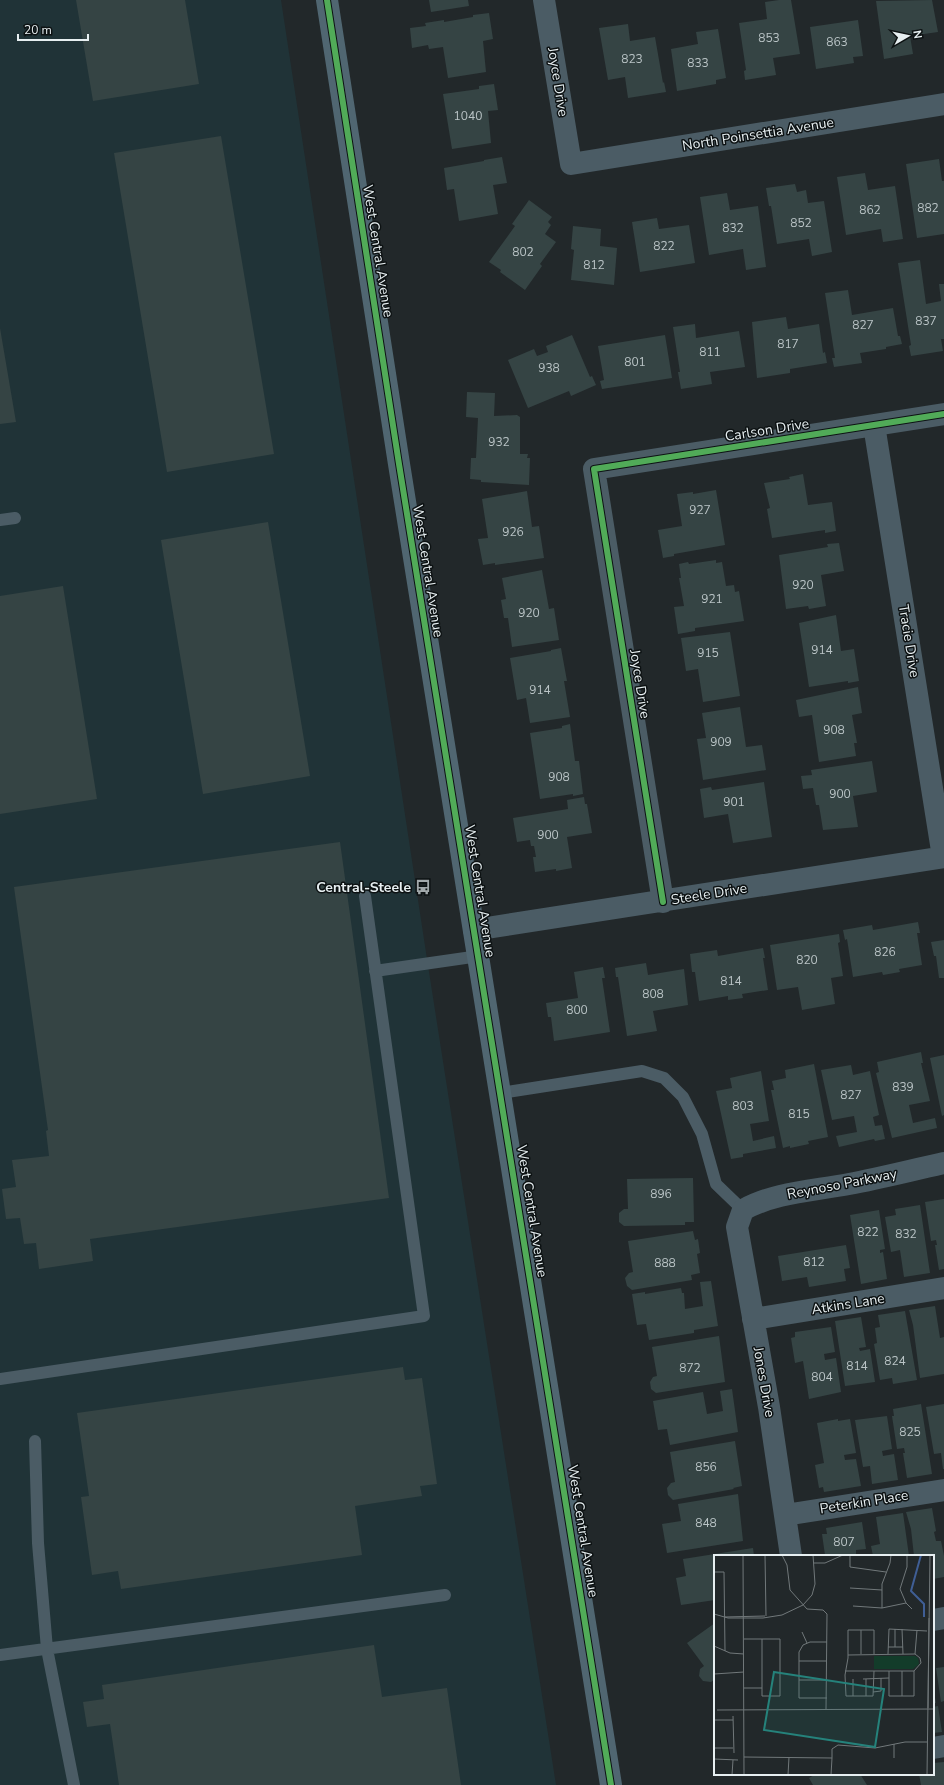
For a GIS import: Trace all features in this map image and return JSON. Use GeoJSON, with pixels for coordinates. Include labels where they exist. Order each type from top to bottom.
{"type":"FeatureCollection","features":[{"type":"Feature","properties":{"kind":"main road","name":"West Central Avenue"},"geometry":{"type":"LineString","coordinates":[[327,0],[399,464],[611,1785]]}},
{"type":"Feature","properties":{"kind":"street","name":"Joyce Drive"},"geometry":{"type":"LineString","coordinates":[[544,0],[571,164]]}},
{"type":"Feature","properties":{"kind":"street","name":"North Poinsettia Avenue"},"geometry":{"type":"LineString","coordinates":[[571,164],[944,104]]}},
{"type":"Feature","properties":{"kind":"street","name":"Carlson Drive"},"geometry":{"type":"LineString","coordinates":[[594,469],[944,414]]}},
{"type":"Feature","properties":{"kind":"street","name":"Tracie Drive"},"geometry":{"type":"LineString","coordinates":[[874,425],[943,857]]}},
{"type":"Feature","properties":{"kind":"street","name":"Joyce Drive"},"geometry":{"type":"LineString","coordinates":[[594,469],[663,902]]}},
{"type":"Feature","properties":{"kind":"street","name":"Steele Drive"},"geometry":{"type":"LineString","coordinates":[[474,930],[663,902],[943,857]]}},
{"type":"Feature","properties":{"kind":"street","name":"Reynoso Parkway"},"geometry":{"type":"LineString","coordinates":[[743,1210],[755,1203],[787,1195],[849,1184],[944,1163]]}},
{"type":"Feature","properties":{"kind":"street","name":"Jones Drive"},"geometry":{"type":"LineString","coordinates":[[743,1210],[737,1227],[769,1407],[791,1555]]}},
{"type":"Feature","properties":{"kind":"street","name":"Atkins Lane"},"geometry":{"type":"LineString","coordinates":[[753,1320],[944,1288]]}},
{"type":"Feature","properties":{"kind":"street","name":"Peterkin Place"},"geometry":{"type":"LineString","coordinates":[[785,1515],[944,1490]]}},
{"type":"Feature","properties":{"kind":"street"},"geometry":{"type":"LineString","coordinates":[[934,1620],[944,1618]]}},
{"type":"Feature","properties":{"kind":"street"},"geometry":{"type":"LineString","coordinates":[[934,1748],[944,1746]]}},
{"type":"Feature","properties":{"kind":"lane"},"geometry":{"type":"LineString","coordinates":[[0,520],[15,518]]}},
{"type":"Feature","properties":{"kind":"lane"},"geometry":{"type":"LineString","coordinates":[[0,1378],[424,1316],[365,896]]}},
{"type":"Feature","properties":{"kind":"lane"},"geometry":{"type":"LineString","coordinates":[[375,971],[478,956]]}},
{"type":"Feature","properties":{"kind":"lane"},"geometry":{"type":"LineString","coordinates":[[501,1093],[642,1070],[664,1078],[683,1097],[702,1134],[716,1184],[743,1210]]}},
{"type":"Feature","properties":{"kind":"lane"},"geometry":{"type":"LineString","coordinates":[[35,1441],[38,1543],[47,1649],[74,1785]]}},
{"type":"Feature","properties":{"kind":"lane"},"geometry":{"type":"LineString","coordinates":[[0,1655],[445,1594]]}},
{"type":"Feature","properties":{"kind":"shaded area"},"geometry":{"type":"Polygon","coordinates":[[[0,0],[281,0],[427,959],[556,1785],[0,1785],[0,0]]]}},
{"type":"Feature","properties":{"kind":"building"},"geometry":{"type":"Polygon","coordinates":[[[76,0],[185,0],[199,84],[93,101],[76,0]]]}},
{"type":"Feature","properties":{"kind":"building"},"geometry":{"type":"Polygon","coordinates":[[[429,0],[468,0],[469,6],[431,12],[429,0]]]}},
{"type":"Feature","properties":{"kind":"building"},"geometry":{"type":"Polygon","coordinates":[[[791,0],[800,54],[773,58],[776,75],[745,80],[744,71],[746,70],[739,23],[767,19],[765,2],[791,0]]]}},
{"type":"Feature","properties":{"kind":"building"},"geometry":{"type":"Polygon","coordinates":[[[932,0],[938,32],[910,36],[913,54],[884,59],[876,1],[932,0]]]}},
{"type":"Feature","properties":{"kind":"building"},"geometry":{"type":"Polygon","coordinates":[[[489,13],[493,39],[483,41],[486,72],[448,78],[443,47],[429,49],[428,45],[412,48],[410,28],[426,26],[425,23],[444,20],[444,22],[489,13]]]}},
{"type":"Feature","properties":{"kind":"building"},"geometry":{"type":"Polygon","coordinates":[[[858,20],[863,56],[853,57],[854,63],[816,69],[810,27],[858,20]]]}},
{"type":"Feature","properties":{"kind":"building"},"geometry":{"type":"Polygon","coordinates":[[[628,24],[630,41],[655,37],[666,92],[628,98],[625,77],[608,80],[599,28],[628,24]]]}},
{"type":"Feature","properties":{"kind":"building"},"geometry":{"type":"Polygon","coordinates":[[[718,29],[726,78],[716,80],[716,84],[677,91],[671,49],[698,44],[696,32],[718,29]]]}},
{"type":"Feature","properties":{"kind":"building"},"geometry":{"type":"Polygon","coordinates":[[[494,84],[498,110],[488,111],[491,143],[452,149],[443,94],[479,89],[479,86],[494,84]]]}},
{"type":"Feature","properties":{"kind":"building"},"geometry":{"type":"Polygon","coordinates":[[[221,136],[274,454],[167,472],[114,153],[221,136]]]}},
{"type":"Feature","properties":{"kind":"building"},"geometry":{"type":"Polygon","coordinates":[[[502,157],[507,183],[493,185],[498,214],[459,221],[454,189],[447,190],[444,168],[502,157]]]}},
{"type":"Feature","properties":{"kind":"building"},"geometry":{"type":"Polygon","coordinates":[[[939,159],[942,181],[944,181],[944,234],[917,238],[906,164],[939,159]]]}},
{"type":"Feature","properties":{"kind":"building"},"geometry":{"type":"Polygon","coordinates":[[[865,173],[868,190],[895,186],[903,239],[883,242],[881,229],[846,235],[837,177],[865,173]]]}},
{"type":"Feature","properties":{"kind":"building"},"geometry":{"type":"Polygon","coordinates":[[[795,184],[797,192],[806,190],[808,203],[824,201],[832,252],[812,256],[809,239],[777,244],[771,206],[769,206],[766,188],[795,184]]]}},
{"type":"Feature","properties":{"kind":"building"},"geometry":{"type":"Polygon","coordinates":[[[727,193],[730,210],[758,206],[766,267],[746,270],[743,249],[709,255],[700,197],[727,193]]]}},
{"type":"Feature","properties":{"kind":"building"},"geometry":{"type":"Polygon","coordinates":[[[529,200],[552,217],[548,222],[551,225],[545,234],[556,242],[540,264],[542,266],[525,290],[489,262],[515,226],[512,224],[529,200]]]}},
{"type":"Feature","properties":{"kind":"building"},"geometry":{"type":"Polygon","coordinates":[[[657,218],[659,229],[689,225],[695,263],[640,272],[632,222],[657,218]]]}},
{"type":"Feature","properties":{"kind":"building"},"geometry":{"type":"Polygon","coordinates":[[[573,226],[601,229],[600,246],[617,248],[614,285],[571,280],[574,250],[571,249],[573,226]]]}},
{"type":"Feature","properties":{"kind":"building"},"geometry":{"type":"Polygon","coordinates":[[[920,260],[926,304],[941,301],[939,284],[944,284],[944,339],[941,339],[943,351],[911,356],[909,346],[911,345],[898,263],[920,260]]]}},
{"type":"Feature","properties":{"kind":"building"},"geometry":{"type":"Polygon","coordinates":[[[848,290],[852,315],[893,308],[898,336],[900,336],[902,344],[886,347],[886,349],[860,353],[862,363],[834,367],[832,358],[835,358],[825,293],[848,290]]]}},
{"type":"Feature","properties":{"kind":"building"},"geometry":{"type":"Polygon","coordinates":[[[786,317],[788,329],[819,324],[823,353],[825,352],[827,363],[790,369],[790,373],[757,378],[752,322],[786,317]]]}},
{"type":"Feature","properties":{"kind":"building"},"geometry":{"type":"Polygon","coordinates":[[[695,324],[696,338],[739,331],[745,367],[710,372],[712,384],[681,389],[673,327],[695,324]]]}},
{"type":"Feature","properties":{"kind":"building"},"geometry":{"type":"Polygon","coordinates":[[[0,328],[16,422],[0,424],[0,328]]]}},
{"type":"Feature","properties":{"kind":"building"},"geometry":{"type":"Polygon","coordinates":[[[572,335],[590,377],[592,376],[596,385],[571,396],[569,391],[528,408],[508,360],[534,349],[537,356],[548,352],[546,346],[572,335]]]}},
{"type":"Feature","properties":{"kind":"building"},"geometry":{"type":"Polygon","coordinates":[[[665,335],[672,378],[602,389],[600,381],[604,380],[598,346],[665,335]]]}},
{"type":"Feature","properties":{"kind":"building"},"geometry":{"type":"Polygon","coordinates":[[[467,392],[495,393],[494,416],[517,415],[520,417],[520,454],[528,454],[527,458],[530,458],[529,485],[481,482],[481,480],[470,479],[471,458],[476,458],[478,418],[466,417],[467,392]]]}},
{"type":"Feature","properties":{"kind":"building"},"geometry":{"type":"Polygon","coordinates":[[[803,474],[808,505],[832,502],[836,531],[825,533],[825,530],[772,538],[767,509],[770,508],[764,483],[790,479],[789,477],[803,474]]]}},
{"type":"Feature","properties":{"kind":"building"},"geometry":{"type":"Polygon","coordinates":[[[716,490],[725,545],[674,554],[674,556],[663,558],[658,530],[682,526],[677,494],[693,492],[693,494],[716,490]]]}},
{"type":"Feature","properties":{"kind":"building"},"geometry":{"type":"Polygon","coordinates":[[[527,491],[532,527],[539,526],[544,558],[495,565],[495,563],[483,565],[478,539],[488,538],[482,499],[527,491]]]}},
{"type":"Feature","properties":{"kind":"building"},"geometry":{"type":"Polygon","coordinates":[[[268,522],[310,776],[203,794],[161,540],[268,522]]]}},
{"type":"Feature","properties":{"kind":"building"},"geometry":{"type":"Polygon","coordinates":[[[839,543],[844,571],[821,575],[826,606],[809,609],[808,606],[786,609],[779,555],[828,547],[827,544],[839,543]]]}},
{"type":"Feature","properties":{"kind":"building"},"geometry":{"type":"Polygon","coordinates":[[[716,560],[716,563],[722,562],[726,586],[734,585],[735,592],[739,591],[744,621],[695,628],[695,631],[678,634],[674,607],[684,606],[679,578],[681,578],[679,564],[716,560]]]}},
{"type":"Feature","properties":{"kind":"building"},"geometry":{"type":"Polygon","coordinates":[[[542,570],[549,609],[554,608],[559,640],[512,647],[508,618],[504,618],[501,600],[506,599],[502,578],[542,570]]]}},
{"type":"Feature","properties":{"kind":"building"},"geometry":{"type":"Polygon","coordinates":[[[63,586],[97,799],[0,814],[0,596],[63,586]]]}},
{"type":"Feature","properties":{"kind":"building"},"geometry":{"type":"Polygon","coordinates":[[[836,615],[841,651],[854,649],[859,681],[848,683],[848,681],[809,687],[799,623],[836,615]]]}},
{"type":"Feature","properties":{"kind":"building"},"geometry":{"type":"Polygon","coordinates":[[[730,632],[740,696],[703,702],[698,669],[686,671],[681,638],[730,632]]]}},
{"type":"Feature","properties":{"kind":"building"},"geometry":{"type":"Polygon","coordinates":[[[561,648],[567,681],[564,681],[570,717],[530,723],[526,698],[517,700],[510,658],[561,648]]]}},
{"type":"Feature","properties":{"kind":"building"},"geometry":{"type":"Polygon","coordinates":[[[858,687],[862,713],[852,715],[857,743],[854,743],[856,756],[819,762],[812,715],[799,717],[796,700],[858,687]]]}},
{"type":"Feature","properties":{"kind":"building"},"geometry":{"type":"Polygon","coordinates":[[[740,707],[746,747],[762,745],[766,770],[703,780],[697,739],[706,738],[702,713],[740,707]]]}},
{"type":"Feature","properties":{"kind":"building"},"geometry":{"type":"Polygon","coordinates":[[[570,724],[575,761],[579,761],[583,794],[540,799],[530,733],[562,728],[562,726],[570,724]]]}},
{"type":"Feature","properties":{"kind":"building"},"geometry":{"type":"Polygon","coordinates":[[[872,761],[877,792],[853,796],[858,827],[823,830],[819,805],[816,805],[813,788],[803,789],[801,776],[812,775],[811,770],[872,761]]]}},
{"type":"Feature","properties":{"kind":"building"},"geometry":{"type":"Polygon","coordinates":[[[764,782],[772,837],[733,843],[728,814],[704,818],[700,789],[711,787],[712,790],[764,782]]]}},
{"type":"Feature","properties":{"kind":"building"},"geometry":{"type":"Polygon","coordinates":[[[584,797],[585,804],[587,804],[592,833],[567,837],[572,868],[556,871],[556,869],[535,872],[533,857],[536,857],[534,846],[531,846],[530,840],[517,842],[513,818],[568,809],[567,800],[584,797]]]}},
{"type":"Feature","properties":{"kind":"building"},"geometry":{"type":"Polygon","coordinates":[[[340,842],[389,1198],[90,1239],[93,1261],[39,1269],[36,1243],[24,1244],[20,1218],[6,1219],[2,1189],[16,1187],[12,1160],[49,1156],[46,1131],[48,1130],[14,887],[340,842]]]}},
{"type":"Feature","properties":{"kind":"building"},"geometry":{"type":"Polygon","coordinates":[[[918,922],[920,933],[917,933],[922,965],[899,969],[900,972],[883,975],[882,972],[853,977],[847,939],[845,940],[843,930],[872,925],[873,930],[918,922]]]}},
{"type":"Feature","properties":{"kind":"building"},"geometry":{"type":"Polygon","coordinates":[[[839,934],[840,942],[838,943],[843,976],[831,978],[835,1004],[802,1010],[798,987],[777,990],[770,945],[839,934]]]}},
{"type":"Feature","properties":{"kind":"building"},"geometry":{"type":"Polygon","coordinates":[[[944,940],[944,978],[939,978],[936,956],[934,956],[931,942],[944,940]]]}},
{"type":"Feature","properties":{"kind":"building"},"geometry":{"type":"Polygon","coordinates":[[[763,948],[768,990],[742,994],[743,998],[728,1000],[728,996],[699,1001],[695,972],[692,972],[690,954],[717,950],[718,956],[763,948]]]}},
{"type":"Feature","properties":{"kind":"building"},"geometry":{"type":"Polygon","coordinates":[[[646,963],[648,975],[684,969],[688,1005],[653,1011],[657,1031],[627,1036],[618,977],[616,977],[615,968],[646,963]]]}},
{"type":"Feature","properties":{"kind":"building"},"geometry":{"type":"Polygon","coordinates":[[[603,967],[605,978],[602,978],[610,1032],[554,1041],[551,1017],[548,1017],[546,1003],[578,998],[574,972],[603,967]]]}},
{"type":"Feature","properties":{"kind":"building"},"geometry":{"type":"Polygon","coordinates":[[[921,1052],[923,1063],[921,1063],[930,1101],[909,1105],[913,1123],[935,1118],[937,1128],[892,1138],[876,1073],[879,1072],[877,1062],[921,1052]]]}},
{"type":"Feature","properties":{"kind":"building"},"geometry":{"type":"Polygon","coordinates":[[[944,1055],[944,1115],[942,1116],[930,1058],[944,1055]]]}},
{"type":"Feature","properties":{"kind":"building"},"geometry":{"type":"Polygon","coordinates":[[[814,1064],[828,1137],[808,1141],[809,1144],[783,1148],[771,1090],[774,1090],[772,1081],[786,1078],[785,1070],[814,1064]]]}},
{"type":"Feature","properties":{"kind":"building"},"geometry":{"type":"Polygon","coordinates":[[[851,1065],[853,1075],[870,1071],[879,1115],[873,1117],[875,1126],[882,1125],[885,1139],[875,1141],[874,1139],[839,1147],[836,1136],[857,1132],[854,1116],[832,1120],[821,1070],[851,1065]]]}},
{"type":"Feature","properties":{"kind":"building"},"geometry":{"type":"Polygon","coordinates":[[[761,1071],[769,1121],[750,1124],[753,1141],[774,1136],[776,1148],[743,1154],[743,1157],[731,1159],[716,1091],[732,1088],[730,1078],[761,1071]]]}},
{"type":"Feature","properties":{"kind":"building"},"geometry":{"type":"Polygon","coordinates":[[[693,1178],[694,1222],[685,1222],[685,1225],[624,1226],[619,1222],[619,1213],[624,1209],[628,1209],[627,1179],[693,1178]]]}},
{"type":"Feature","properties":{"kind":"building"},"geometry":{"type":"Polygon","coordinates":[[[944,1199],[944,1269],[939,1270],[935,1245],[937,1245],[936,1240],[931,1241],[925,1202],[944,1199]]]}},
{"type":"Feature","properties":{"kind":"building"},"geometry":{"type":"Polygon","coordinates":[[[920,1205],[930,1273],[904,1277],[900,1250],[891,1252],[885,1217],[896,1215],[895,1209],[920,1205]]]}},
{"type":"Feature","properties":{"kind":"building"},"geometry":{"type":"Polygon","coordinates":[[[879,1210],[885,1249],[880,1250],[880,1253],[883,1252],[887,1279],[861,1284],[850,1215],[879,1210]]]}},
{"type":"Feature","properties":{"kind":"building"},"geometry":{"type":"Polygon","coordinates":[[[693,1231],[695,1240],[698,1239],[700,1253],[697,1254],[700,1273],[691,1275],[692,1280],[632,1290],[627,1286],[625,1278],[629,1273],[633,1272],[628,1241],[693,1231]]]}},
{"type":"Feature","properties":{"kind":"building"},"geometry":{"type":"Polygon","coordinates":[[[846,1245],[850,1268],[844,1269],[846,1281],[809,1287],[807,1277],[782,1281],[778,1256],[846,1245]]]}},
{"type":"Feature","properties":{"kind":"building"},"geometry":{"type":"Polygon","coordinates":[[[711,1281],[718,1326],[694,1330],[694,1333],[649,1340],[646,1324],[637,1325],[632,1294],[645,1292],[645,1294],[681,1288],[682,1293],[684,1293],[685,1309],[703,1306],[700,1282],[711,1281]]]}},
{"type":"Feature","properties":{"kind":"building"},"geometry":{"type":"Polygon","coordinates":[[[935,1306],[940,1338],[944,1337],[944,1374],[920,1378],[913,1325],[909,1310],[935,1306]]]}},
{"type":"Feature","properties":{"kind":"building"},"geometry":{"type":"Polygon","coordinates":[[[905,1311],[917,1380],[893,1384],[892,1378],[880,1380],[874,1344],[877,1343],[875,1328],[880,1327],[878,1315],[905,1311]]]}},
{"type":"Feature","properties":{"kind":"building"},"geometry":{"type":"Polygon","coordinates":[[[861,1317],[866,1347],[859,1348],[860,1351],[870,1349],[875,1382],[845,1386],[835,1321],[861,1317]]]}},
{"type":"Feature","properties":{"kind":"building"},"geometry":{"type":"Polygon","coordinates":[[[831,1327],[835,1352],[824,1354],[825,1360],[836,1358],[841,1392],[809,1399],[803,1361],[795,1363],[791,1338],[795,1337],[795,1332],[831,1327]]]}},
{"type":"Feature","properties":{"kind":"building"},"geometry":{"type":"Polygon","coordinates":[[[719,1336],[725,1382],[656,1393],[651,1389],[650,1382],[653,1377],[657,1376],[652,1347],[719,1336]]]}},
{"type":"Feature","properties":{"kind":"building"},"geometry":{"type":"Polygon","coordinates":[[[403,1367],[405,1380],[422,1378],[437,1484],[420,1486],[422,1496],[355,1506],[362,1555],[121,1589],[118,1571],[92,1575],[81,1497],[89,1496],[77,1413],[403,1367]]]}},
{"type":"Feature","properties":{"kind":"building"},"geometry":{"type":"Polygon","coordinates":[[[732,1389],[738,1432],[670,1445],[667,1429],[658,1430],[653,1401],[703,1392],[707,1414],[723,1411],[720,1391],[732,1389]]]}},
{"type":"Feature","properties":{"kind":"building"},"geometry":{"type":"Polygon","coordinates":[[[921,1404],[932,1474],[907,1478],[903,1453],[905,1453],[904,1448],[897,1449],[892,1416],[894,1416],[893,1409],[921,1404]]]}},
{"type":"Feature","properties":{"kind":"building"},"geometry":{"type":"Polygon","coordinates":[[[944,1404],[943,1469],[941,1453],[934,1454],[926,1407],[944,1404]]]}},
{"type":"Feature","properties":{"kind":"building"},"geometry":{"type":"Polygon","coordinates":[[[887,1416],[892,1449],[882,1451],[883,1456],[894,1454],[898,1480],[872,1484],[870,1466],[863,1467],[855,1420],[887,1416]]]}},
{"type":"Feature","properties":{"kind":"building"},"geometry":{"type":"Polygon","coordinates":[[[838,1419],[838,1421],[850,1419],[856,1453],[844,1455],[845,1460],[856,1459],[861,1486],[824,1492],[823,1487],[819,1488],[815,1465],[824,1463],[817,1423],[838,1419]]]}},
{"type":"Feature","properties":{"kind":"building"},"geometry":{"type":"Polygon","coordinates":[[[735,1441],[742,1486],[733,1488],[734,1489],[673,1500],[668,1495],[667,1488],[671,1483],[675,1482],[670,1452],[735,1441]]]}},
{"type":"Feature","properties":{"kind":"building"},"geometry":{"type":"Polygon","coordinates":[[[738,1494],[743,1541],[667,1553],[662,1524],[681,1521],[678,1504],[738,1494]]]}},
{"type":"Feature","properties":{"kind":"building"},"geometry":{"type":"Polygon","coordinates":[[[932,1508],[936,1531],[934,1532],[936,1541],[941,1541],[944,1556],[944,1577],[934,1579],[934,1555],[914,1555],[911,1529],[906,1512],[932,1508]]]}},
{"type":"Feature","properties":{"kind":"building"},"geometry":{"type":"Polygon","coordinates":[[[903,1513],[909,1555],[873,1555],[871,1546],[880,1544],[876,1517],[903,1513]]]}},
{"type":"Feature","properties":{"kind":"building"},"geometry":{"type":"Polygon","coordinates":[[[862,1522],[866,1549],[856,1550],[856,1555],[825,1555],[822,1534],[827,1534],[826,1528],[862,1522]]]}},
{"type":"Feature","properties":{"kind":"building"},"geometry":{"type":"Polygon","coordinates":[[[753,1548],[754,1555],[714,1555],[714,1600],[681,1605],[676,1578],[686,1576],[683,1559],[753,1548]]]}},
{"type":"Feature","properties":{"kind":"building"},"geometry":{"type":"Polygon","coordinates":[[[714,1624],[714,1680],[711,1682],[703,1681],[699,1676],[700,1669],[704,1666],[687,1643],[714,1624]]]}},
{"type":"Feature","properties":{"kind":"building"},"geometry":{"type":"Polygon","coordinates":[[[374,1645],[382,1697],[447,1688],[461,1785],[119,1785],[110,1724],[87,1727],[83,1702],[104,1699],[102,1685],[374,1645]]]}},
{"type":"Feature","properties":{"kind":"building"},"geometry":{"type":"Polygon","coordinates":[[[944,1667],[944,1701],[941,1702],[936,1668],[944,1667]]]}},
{"type":"Feature","properties":{"kind":"building"},"geometry":{"type":"Polygon","coordinates":[[[934,1692],[936,1703],[934,1703],[934,1692]]]}},
{"type":"Feature","properties":{"kind":"building"},"geometry":{"type":"Polygon","coordinates":[[[938,1706],[942,1732],[934,1733],[934,1707],[938,1706]]]}},
{"type":"Feature","properties":{"kind":"building"},"geometry":{"type":"Polygon","coordinates":[[[944,1762],[944,1785],[921,1785],[919,1775],[934,1775],[934,1763],[944,1762]]]}},
{"type":"Feature","properties":{"kind":"building"},"geometry":{"type":"Polygon","coordinates":[[[814,1775],[861,1775],[867,1785],[813,1785],[809,1778],[814,1775]]]}},
{"type":"Feature","properties":{"kind":"cycle path"},"geometry":{"type":"LineString","coordinates":[[327,0],[399,464],[611,1785]]}},
{"type":"Feature","properties":{"kind":"cycle path"},"geometry":{"type":"LineString","coordinates":[[663,902],[594,469],[944,414]]}},
{"type":"Feature","properties":{"kind":"place","name":"Central-Steele"},"geometry":{"type":"Point","coordinates":[423,887]}}]}
